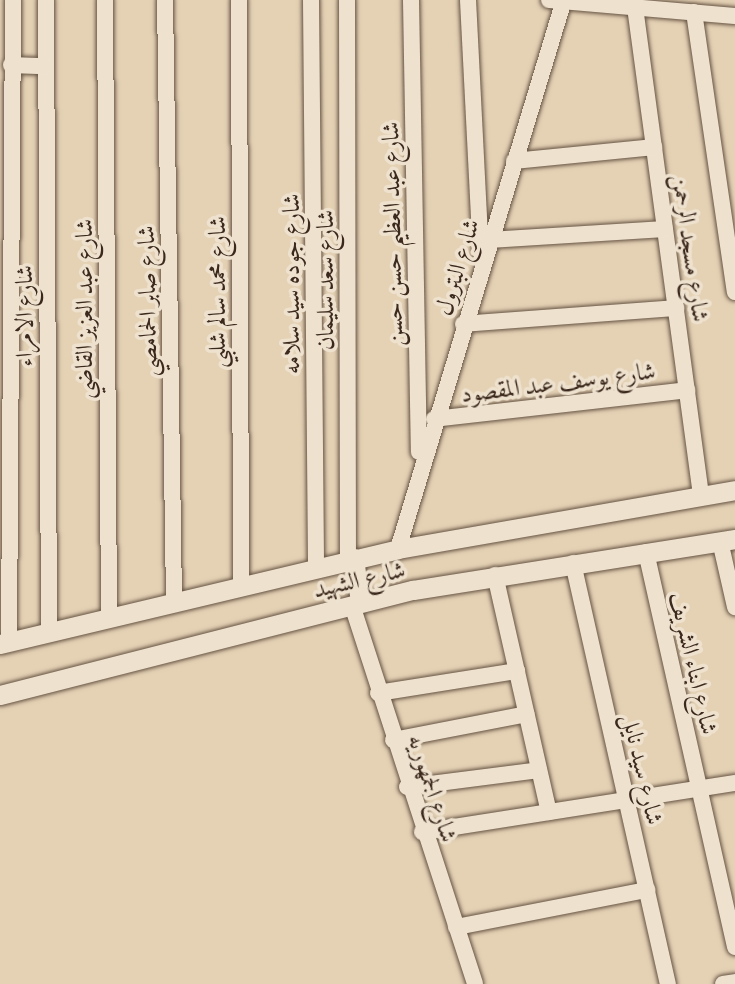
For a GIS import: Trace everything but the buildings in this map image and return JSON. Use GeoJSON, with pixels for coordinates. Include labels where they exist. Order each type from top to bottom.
{"type":"FeatureCollection","features":[{"type":"Feature","properties":{"kind":"street"},"geometry":{"type":"LineString","coordinates":[[4,642],[13,0]]}},
{"type":"Feature","properties":{"kind":"street","name":"شارع الامراء"},"geometry":{"type":"LineString","coordinates":[[46,0],[44,66],[49,632]]}},
{"type":"Feature","properties":{"kind":"street","name":"شارع عبد العزيز القاضي"},"geometry":{"type":"LineString","coordinates":[[105,0],[108,618]]}},
{"type":"Feature","properties":{"kind":"street","name":"شارع صابر الحمامصي"},"geometry":{"type":"LineString","coordinates":[[165,0],[174,600]]}},
{"type":"Feature","properties":{"kind":"street","name":"شارع محمد سالم شلبي"},"geometry":{"type":"LineString","coordinates":[[239,0],[241,585]]}},
{"type":"Feature","properties":{"kind":"street","name":"شارع جوده سيد سلامه"},"geometry":{"type":"LineString","coordinates":[[311,0],[316,567]]}},
{"type":"Feature","properties":{"kind":"street","name":"شارع سعد سليمان"},"geometry":{"type":"LineString","coordinates":[[347,0],[351,559]]}},
{"type":"Feature","properties":{"kind":"street","name":"شارع عبد العظيم حسن حسن"},"geometry":{"type":"LineString","coordinates":[[411,0],[419,467]]}},
{"type":"Feature","properties":{"kind":"street"},"geometry":{"type":"LineString","coordinates":[[468,0],[481,266]]}},
{"type":"Feature","properties":{"kind":"street"},"geometry":{"type":"LineString","coordinates":[[559,1],[641,4],[694,12],[712,7],[735,16]]}},
{"type":"Feature","properties":{"kind":"street","name":"شارع البترول"},"geometry":{"type":"LineString","coordinates":[[398,549],[419,467],[514,161],[559,1]]}},
{"type":"Feature","properties":{"kind":"street","name":"شارع مسجد الرحمن"},"geometry":{"type":"LineString","coordinates":[[641,4],[654,147],[701,496]]}},
{"type":"Feature","properties":{"kind":"street"},"geometry":{"type":"LineString","coordinates":[[694,12],[735,292]]}},
{"type":"Feature","properties":{"kind":"street"},"geometry":{"type":"LineString","coordinates":[[11,65],[44,66]]}},
{"type":"Feature","properties":{"kind":"street"},"geometry":{"type":"LineString","coordinates":[[514,161],[654,147]]}},
{"type":"Feature","properties":{"kind":"street"},"geometry":{"type":"LineString","coordinates":[[489,240],[665,229]]}},
{"type":"Feature","properties":{"kind":"street"},"geometry":{"type":"LineString","coordinates":[[463,324],[676,308]]}},
{"type":"Feature","properties":{"kind":"street","name":"شارع يوسف عبد المقصود"},"geometry":{"type":"LineString","coordinates":[[434,419],[687,390]]}},
{"type":"Feature","properties":{"kind":"street","name":"شارع الشهيد"},"geometry":{"type":"LineString","coordinates":[[4,642],[398,549],[735,490]]}},
{"type":"Feature","properties":{"kind":"street"},"geometry":{"type":"LineString","coordinates":[[727,540],[735,607]]}},
{"type":"Feature","properties":{"kind":"street","name":"شارع الشهيد"},"geometry":{"type":"LineString","coordinates":[[0,695],[356,603],[495,575],[727,540]]}},
{"type":"Feature","properties":{"kind":"street","name":"شارع ابناء الشريف"},"geometry":{"type":"LineString","coordinates":[[646,552],[735,947]]}},
{"type":"Feature","properties":{"kind":"street"},"geometry":{"type":"LineString","coordinates":[[351,559],[356,603]]}},
{"type":"Feature","properties":{"kind":"street","name":"شارع سيد نايل"},"geometry":{"type":"LineString","coordinates":[[573,563],[668,984]]}},
{"type":"Feature","properties":{"kind":"street"},"geometry":{"type":"LineString","coordinates":[[495,575],[549,812]]}},
{"type":"Feature","properties":{"kind":"street","name":"شارع الجمهوريه"},"geometry":{"type":"LineString","coordinates":[[356,603],[407,787],[475,984]]}},
{"type":"Feature","properties":{"kind":"street"},"geometry":{"type":"LineString","coordinates":[[379,692],[517,671]]}},
{"type":"Feature","properties":{"kind":"street"},"geometry":{"type":"LineString","coordinates":[[393,740],[527,714]]}},
{"type":"Feature","properties":{"kind":"street"},"geometry":{"type":"LineString","coordinates":[[407,787],[539,770]]}},
{"type":"Feature","properties":{"kind":"street"},"geometry":{"type":"LineString","coordinates":[[422,832],[735,783]]}},
{"type":"Feature","properties":{"kind":"street"},"geometry":{"type":"LineString","coordinates":[[456,927],[647,890]]}},
{"type":"Feature","properties":{"kind":"street"},"geometry":{"type":"LineString","coordinates":[[723,984],[735,982]]}}]}
